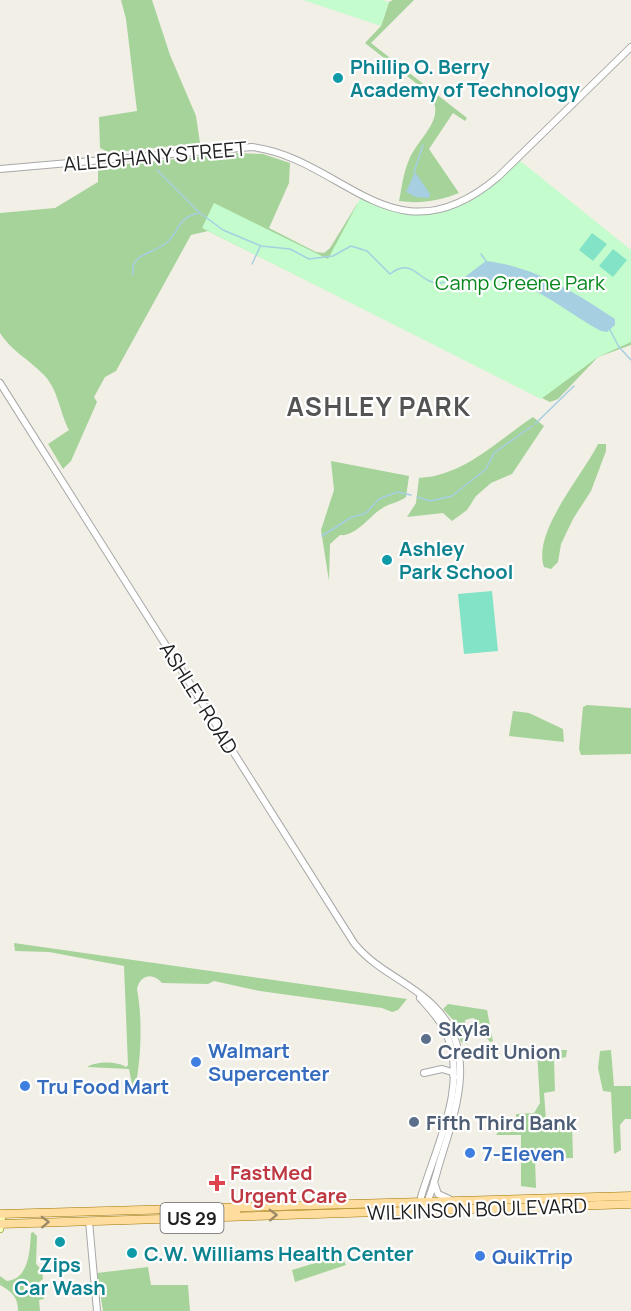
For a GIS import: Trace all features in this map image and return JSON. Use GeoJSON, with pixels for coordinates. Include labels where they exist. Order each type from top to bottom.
{"type":"FeatureCollection","features":[{"type":"Feature","properties":{"kind":"main road","name":"WILKINSON BOULEVARD"},"geometry":{"type":"LineString","coordinates":[[1,1225],[528,1207],[627,1196]]}},
{"type":"Feature","properties":{"kind":"main road","name":"WILKINSON BOULEVARD"},"geometry":{"type":"LineString","coordinates":[[1,1214],[452,1200],[631,1204]]}},
{"type":"Feature","properties":{"kind":"main road"},"geometry":{"type":"LineString","coordinates":[[174,1218],[185,1213],[236,1211],[240,1205]]}},
{"type":"Feature","properties":{"kind":"main road"},"geometry":{"type":"LineString","coordinates":[[89,1221],[92,1216],[132,1213],[137,1209]]}},
{"type":"Feature","properties":{"kind":"main road"},"geometry":{"type":"LineString","coordinates":[[1,1214],[1,1225]]}},
{"type":"Feature","properties":{"kind":"street","name":"ALLEGHANY STREET"},"geometry":{"type":"LineString","coordinates":[[0,169],[252,147],[292,158],[375,203],[410,210],[438,208],[464,200],[488,186],[631,47]]}},
{"type":"Feature","properties":{"kind":"street","name":"ASHLEY ROAD"},"geometry":{"type":"LineString","coordinates":[[0,383],[354,943],[367,957],[432,1004],[446,1022],[456,1042],[461,1068],[458,1103],[435,1175],[424,1201]]}},
{"type":"Feature","properties":{"kind":"street","name":"ASHLEY ROAD"},"geometry":{"type":"LineString","coordinates":[[418,994],[446,1032],[452,1050],[454,1078],[451,1100],[423,1211]]}},
{"type":"Feature","properties":{"kind":"street"},"geometry":{"type":"LineString","coordinates":[[424,1074],[444,1069],[452,1072],[454,1078]]}},
{"type":"Feature","properties":{"kind":"street"},"geometry":{"type":"LineString","coordinates":[[435,1175],[436,1192],[452,1200]]}},
{"type":"Feature","properties":{"kind":"street"},"geometry":{"type":"LineString","coordinates":[[89,1221],[97,1311]]}},
{"type":"Feature","properties":{"kind":"green space"},"geometry":{"type":"Polygon","coordinates":[[[121,0],[152,0],[170,55],[196,116],[200,143],[110,153],[100,148],[99,117],[137,111],[126,19],[121,0]]]}},
{"type":"Feature","properties":{"kind":"green space"},"geometry":{"type":"Polygon","coordinates":[[[303,0],[383,0],[389,2],[381,26],[303,0]]]}},
{"type":"Feature","properties":{"kind":"green space"},"geometry":{"type":"Polygon","coordinates":[[[414,0],[371,43],[467,118],[465,121],[453,113],[429,149],[459,193],[437,200],[399,201],[407,165],[431,126],[435,109],[433,100],[426,91],[365,43],[381,26],[389,2],[414,0]]]}},
{"type":"Feature","properties":{"kind":"green space"},"geometry":{"type":"Polygon","coordinates":[[[234,153],[263,154],[290,163],[289,183],[269,228],[316,252],[324,253],[330,248],[357,204],[631,308],[631,345],[598,357],[558,399],[550,402],[208,231],[191,235],[116,371],[105,377],[94,397],[97,402],[71,461],[63,469],[48,444],[69,430],[56,394],[44,375],[0,333],[0,213],[55,208],[98,182],[98,167],[234,153]]]}},
{"type":"Feature","properties":{"kind":"green space","name":"Camp Greene Park"},"geometry":{"type":"Polygon","coordinates":[[[518,159],[631,250],[631,342],[598,357],[541,399],[202,228],[214,203],[328,259],[361,197],[399,208],[427,209],[454,205],[479,191],[518,159]]]}},
{"type":"Feature","properties":{"kind":"green space"},"geometry":{"type":"Polygon","coordinates":[[[592,233],[607,244],[593,261],[579,250],[592,233]]]}},
{"type":"Feature","properties":{"kind":"green space"},"geometry":{"type":"Polygon","coordinates":[[[613,249],[627,260],[613,277],[599,266],[613,249]]]}},
{"type":"Feature","properties":{"kind":"green space"},"geometry":{"type":"Polygon","coordinates":[[[533,417],[544,426],[512,474],[491,483],[476,496],[467,510],[452,521],[443,513],[407,517],[416,503],[419,478],[435,476],[465,464],[533,417]]]}},
{"type":"Feature","properties":{"kind":"green space"},"geometry":{"type":"Polygon","coordinates":[[[598,444],[606,444],[606,451],[591,491],[573,519],[561,544],[558,562],[551,569],[544,567],[542,553],[545,537],[552,521],[598,444]]]}},
{"type":"Feature","properties":{"kind":"green space"},"geometry":{"type":"Polygon","coordinates":[[[331,461],[409,476],[406,497],[384,507],[352,533],[340,535],[330,544],[329,581],[321,530],[334,490],[331,461]]]}},
{"type":"Feature","properties":{"kind":"green space"},"geometry":{"type":"Polygon","coordinates":[[[492,591],[498,651],[464,654],[458,594],[492,591]]]}},
{"type":"Feature","properties":{"kind":"green space"},"geometry":{"type":"Polygon","coordinates":[[[587,705],[631,708],[631,754],[581,755],[579,749],[583,707],[587,705]]]}},
{"type":"Feature","properties":{"kind":"green space"},"geometry":{"type":"Polygon","coordinates":[[[513,711],[529,713],[563,729],[564,742],[509,736],[513,711]]]}},
{"type":"Feature","properties":{"kind":"green space"},"geometry":{"type":"Polygon","coordinates":[[[14,943],[407,999],[398,1010],[392,1012],[382,1008],[260,991],[214,981],[208,984],[162,983],[155,977],[144,978],[137,989],[140,1042],[134,1094],[129,1069],[87,1067],[106,1062],[126,1067],[128,1065],[124,966],[49,952],[15,951],[14,943]]]}},
{"type":"Feature","properties":{"kind":"green space"},"geometry":{"type":"Polygon","coordinates":[[[448,1004],[487,1010],[493,1041],[490,1042],[480,1030],[478,1021],[473,1018],[465,1020],[467,1044],[461,1042],[455,1022],[443,1009],[448,1004]]]}},
{"type":"Feature","properties":{"kind":"green space"},"geometry":{"type":"Polygon","coordinates":[[[537,1050],[567,1050],[566,1057],[554,1060],[555,1091],[544,1093],[546,1120],[555,1126],[572,1124],[573,1158],[535,1159],[536,1188],[521,1186],[521,1135],[496,1135],[498,1132],[516,1132],[516,1114],[534,1113],[540,1103],[537,1050]]]}},
{"type":"Feature","properties":{"kind":"green space"},"geometry":{"type":"Polygon","coordinates":[[[611,1050],[614,1086],[631,1086],[631,1119],[625,1119],[620,1125],[621,1150],[614,1154],[611,1092],[603,1091],[598,1068],[600,1051],[611,1050]]]}},
{"type":"Feature","properties":{"kind":"green space"},"geometry":{"type":"Polygon","coordinates":[[[33,1232],[37,1236],[36,1264],[42,1270],[43,1279],[38,1283],[39,1292],[43,1294],[44,1299],[39,1300],[40,1311],[18,1311],[14,1295],[0,1285],[0,1276],[7,1281],[20,1275],[27,1263],[33,1232]]]}},
{"type":"Feature","properties":{"kind":"green space"},"geometry":{"type":"Polygon","coordinates":[[[341,1255],[346,1265],[295,1282],[292,1270],[341,1255]]]}},
{"type":"Feature","properties":{"kind":"green space"},"geometry":{"type":"Polygon","coordinates":[[[148,1267],[151,1285],[188,1285],[190,1311],[103,1311],[97,1273],[148,1267]]]}},
{"type":"Feature","properties":{"kind":"water"},"geometry":{"type":"Polygon","coordinates":[[[415,172],[430,194],[429,198],[416,197],[406,192],[415,172]]]}},
{"type":"Feature","properties":{"kind":"water"},"geometry":{"type":"Polygon","coordinates":[[[486,261],[521,269],[554,282],[615,319],[615,325],[607,332],[601,331],[532,289],[507,280],[473,282],[462,279],[486,261]]]}},
{"type":"Feature","properties":{"kind":"waterway"},"geometry":{"type":"LineString","coordinates":[[414,172],[423,145]]}},
{"type":"Feature","properties":{"kind":"waterway"},"geometry":{"type":"LineString","coordinates":[[157,170],[200,213],[223,230],[261,246],[290,249],[309,259],[333,256],[351,246],[367,251],[390,274],[405,268],[431,282],[441,283],[462,279]]}},
{"type":"Feature","properties":{"kind":"waterway"},"geometry":{"type":"LineString","coordinates":[[133,275],[133,266],[138,258],[165,244],[186,218],[199,213]]}},
{"type":"Feature","properties":{"kind":"waterway"},"geometry":{"type":"LineString","coordinates":[[252,264],[260,247]]}},
{"type":"Feature","properties":{"kind":"waterway"},"geometry":{"type":"LineString","coordinates":[[481,254],[486,261]]}},
{"type":"Feature","properties":{"kind":"waterway"},"geometry":{"type":"LineString","coordinates":[[609,328],[619,347],[631,360]]}},
{"type":"Feature","properties":{"kind":"waterway"},"geometry":{"type":"LineString","coordinates":[[535,424],[574,386]]}},
{"type":"Feature","properties":{"kind":"waterway"},"geometry":{"type":"LineString","coordinates":[[417,497],[430,501],[452,496],[486,469],[494,453],[532,426]]}},
{"type":"Feature","properties":{"kind":"waterway"},"geometry":{"type":"LineString","coordinates":[[322,536],[350,518],[366,513],[379,499],[397,492],[411,495]]}},
{"type":"Feature","properties":{"kind":"place","name":"Phillip O. Berry Academy of Technology"},"geometry":{"type":"Point","coordinates":[338,78]}},
{"type":"Feature","properties":{"kind":"place","name":"Ashley Park School"},"geometry":{"type":"Point","coordinates":[387,560]}},
{"type":"Feature","properties":{"kind":"place","name":"Skyla Credit Union"},"geometry":{"type":"Point","coordinates":[426,1039]}},
{"type":"Feature","properties":{"kind":"place","name":"Walmart Supercenter"},"geometry":{"type":"Point","coordinates":[196,1062]}},
{"type":"Feature","properties":{"kind":"place","name":"Tru Food Mart"},"geometry":{"type":"Point","coordinates":[25,1086]}},
{"type":"Feature","properties":{"kind":"place","name":"Fifth Third Bank"},"geometry":{"type":"Point","coordinates":[414,1122]}},
{"type":"Feature","properties":{"kind":"place","name":"7-Eleven"},"geometry":{"type":"Point","coordinates":[470,1153]}},
{"type":"Feature","properties":{"kind":"place","name":"FastMed Urgent Care"},"geometry":{"type":"Point","coordinates":[217,1183]}},
{"type":"Feature","properties":{"kind":"place","name":"Zips Car Wash"},"geometry":{"type":"Point","coordinates":[60,1242]}},
{"type":"Feature","properties":{"kind":"place","name":"C.W. Williams Health Center"},"geometry":{"type":"Point","coordinates":[132,1253]}},
{"type":"Feature","properties":{"kind":"place","name":"QuikTrip"},"geometry":{"type":"Point","coordinates":[480,1256]}},
{"type":"Feature","properties":{"kind":"district","name":"ASHLEY PARK"},"geometry":{"type":"Point","coordinates":[379,406]}}]}
